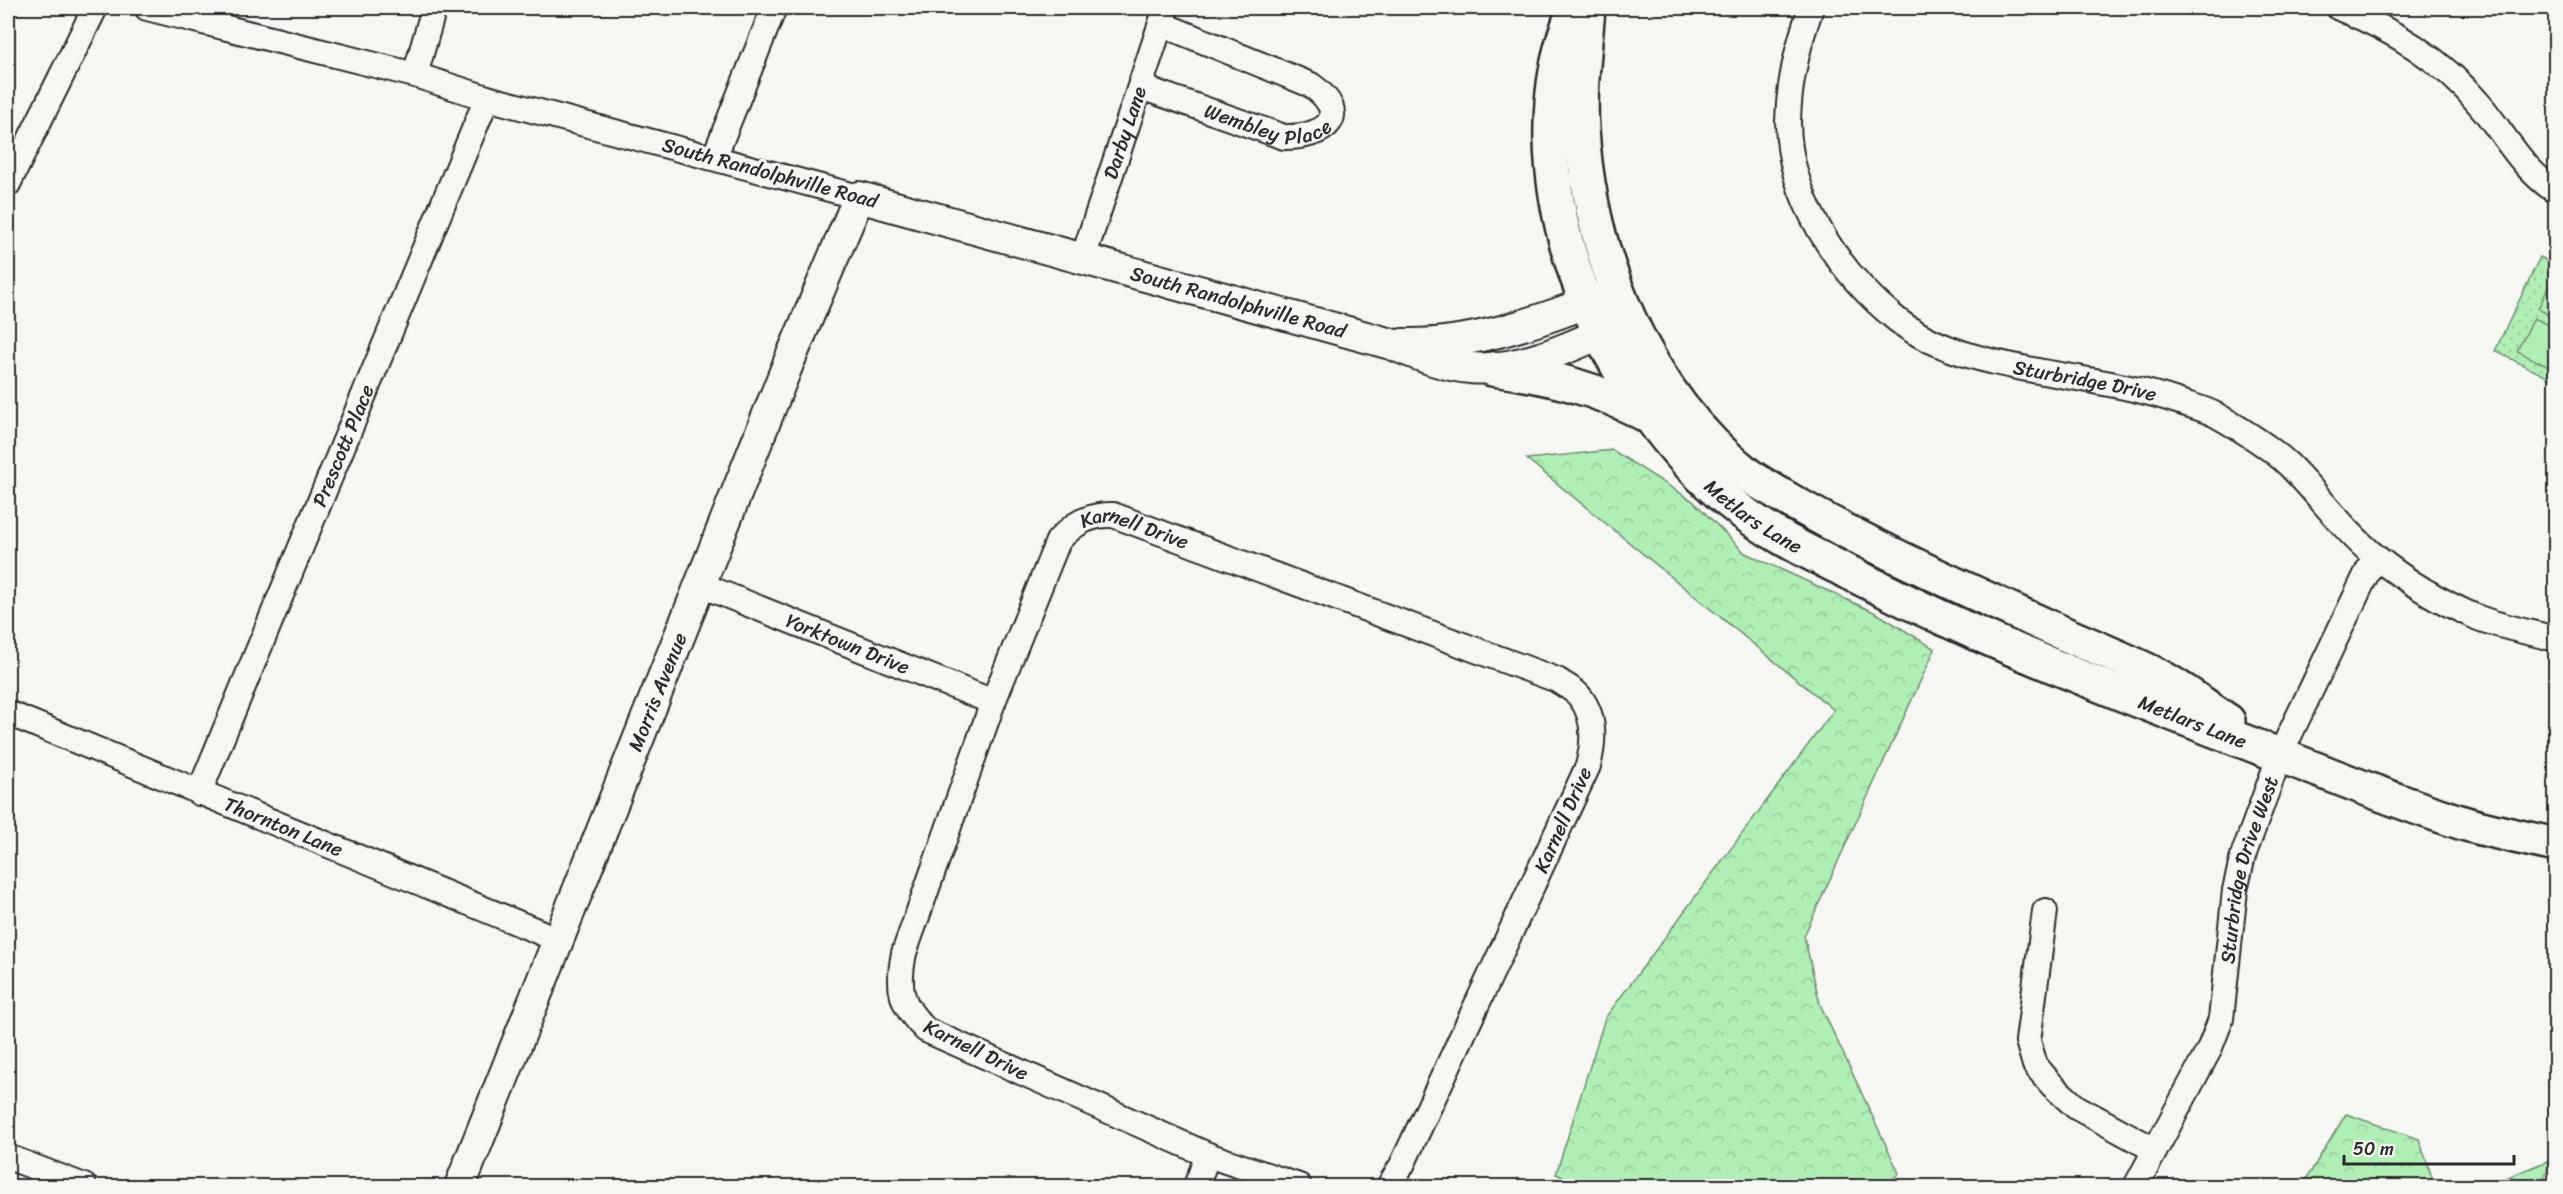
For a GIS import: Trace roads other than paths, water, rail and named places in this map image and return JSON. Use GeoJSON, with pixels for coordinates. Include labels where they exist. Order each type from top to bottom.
{"type":"FeatureCollection","features":[{"type":"Feature","properties":{"kind":"main road","name":"Metlars Lane"},"geometry":{"type":"LineString","coordinates":[[1575,8],[1564,32],[1554,73],[1551,147],[1559,210],[1572,264],[1585,303],[1615,327],[1657,369],[1691,418],[1715,445],[1749,475],[1829,523],[2158,676],[2280,755]]}},
{"type":"Feature","properties":{"kind":"main road","name":"Metlars Lane"},"geometry":{"type":"LineString","coordinates":[[1588,8],[1582,75],[1581,126],[1584,161],[1598,234],[1616,291],[1615,327],[1653,419],[1686,460],[1725,499],[1768,530],[1906,602],[2143,704],[2386,797],[2466,824],[2556,845]]}},
{"type":"Feature","properties":{"kind":"main road"},"geometry":{"type":"LineString","coordinates":[[1492,369],[1558,380],[1592,389],[1622,401],[1653,419]]}},
{"type":"Feature","properties":{"kind":"street"},"geometry":{"type":"LineString","coordinates":[[8,184],[95,8]]}},
{"type":"Feature","properties":{"kind":"street","name":"South Randolphville Road"},"geometry":{"type":"LineString","coordinates":[[147,8],[415,75],[487,98],[1083,258],[1391,344],[1469,369],[1492,369],[1562,351],[1615,327]]}},
{"type":"Feature","properties":{"kind":"street"},"geometry":{"type":"LineString","coordinates":[[415,75],[434,8]]}},
{"type":"Feature","properties":{"kind":"street"},"geometry":{"type":"LineString","coordinates":[[714,158],[774,8]]}},
{"type":"Feature","properties":{"kind":"street","name":"Sturbridge Drive"},"geometry":{"type":"LineString","coordinates":[[1811,8],[1798,44],[1791,81],[1788,122],[1792,159],[1802,192],[1819,229],[1844,267],[1868,294],[1897,320],[1931,341],[1972,356],[2007,365],[2121,385],[2212,413],[2248,434],[2287,463],[2375,556],[2425,591],[2477,617],[2556,639]]}},
{"type":"Feature","properties":{"kind":"street"},"geometry":{"type":"LineString","coordinates":[[2339,8],[2379,24],[2427,55],[2480,104],[2518,156],[2556,190]]}},
{"type":"Feature","properties":{"kind":"street","name":"Wembley Place"},"geometry":{"type":"LineString","coordinates":[[1141,87],[1284,137],[1302,138],[1318,133],[1328,125],[1331,116],[1331,104],[1311,85],[1163,16]]}},
{"type":"Feature","properties":{"kind":"street","name":"Darby Lane"},"geometry":{"type":"LineString","coordinates":[[1083,258],[1163,16]]}},
{"type":"Feature","properties":{"kind":"street","name":"Prescott Place"},"geometry":{"type":"LineString","coordinates":[[199,793],[487,98]]}},
{"type":"Feature","properties":{"kind":"street","name":"Morris Avenue"},"geometry":{"type":"LineString","coordinates":[[460,1186],[788,364],[858,197]]}},
{"type":"Feature","properties":{"kind":"street","name":"South Randolphville Road"},"geometry":{"type":"LineString","coordinates":[[1391,344],[1420,345],[1476,337],[1616,291]]}},
{"type":"Feature","properties":{"kind":"street","name":"Karnell Drive"},"geometry":{"type":"LineString","coordinates":[[1299,1186],[1208,1155],[926,1030],[912,1016],[901,997],[900,970],[904,953],[993,702],[1058,541],[1071,526],[1084,519],[1101,514],[1113,515],[1557,680],[1580,696],[1591,718],[1594,746],[1588,766],[1402,1165],[1389,1186]]}},
{"type":"Feature","properties":{"kind":"street","name":"Sturbridge Drive West"},"geometry":{"type":"LineString","coordinates":[[2136,1186],[2210,1050],[2221,1019],[2237,879],[2242,856],[2280,755],[2375,556]]}},
{"type":"Feature","properties":{"kind":"street","name":"Yorktown Drive"},"geometry":{"type":"LineString","coordinates":[[701,585],[993,702]]}},
{"type":"Feature","properties":{"kind":"street","name":"Thornton Lane"},"geometry":{"type":"LineString","coordinates":[[8,713],[559,940]]}},
{"type":"Feature","properties":{"kind":"street"},"geometry":{"type":"LineString","coordinates":[[2045,912],[2028,1041],[2035,1065],[2076,1107],[2156,1150]]}},
{"type":"Feature","properties":{"kind":"street"},"geometry":{"type":"LineString","coordinates":[[1196,1186],[1208,1155]]}},
{"type":"Feature","properties":{"kind":"street"},"geometry":{"type":"LineString","coordinates":[[8,1157],[84,1186]]}}]}
